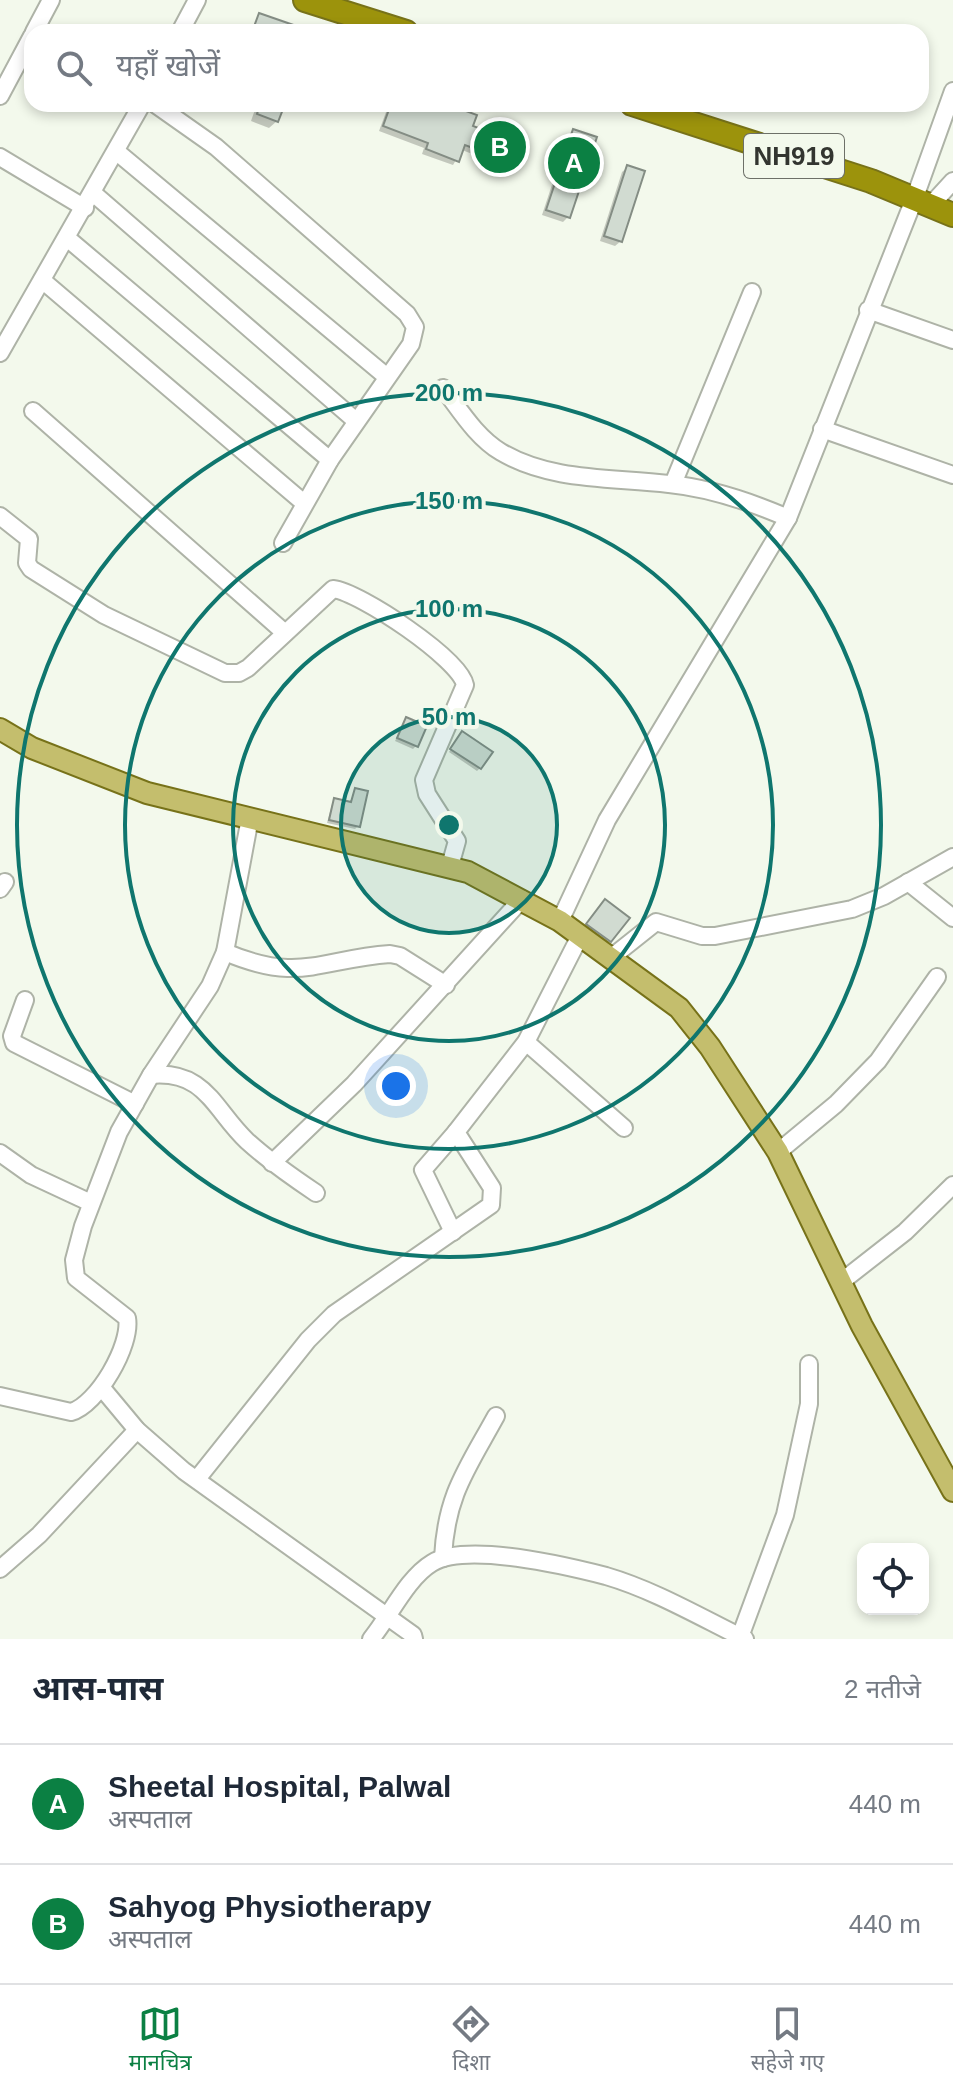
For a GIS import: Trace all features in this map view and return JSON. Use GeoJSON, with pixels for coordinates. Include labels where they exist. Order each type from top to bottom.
{"type":"FeatureCollection","features":[{"type":"Feature","properties":{"kind":"highway"},"geometry":{"type":"LineString","coordinates":[[305,0],[381,24]]}},
{"type":"Feature","properties":{"kind":"highway","name":"NH919"},"geometry":{"type":"LineString","coordinates":[[656,112],[923,201],[953,215]]}},
{"type":"Feature","properties":{"kind":"main road"},"geometry":{"type":"LineString","coordinates":[[0,729],[32,748],[116,783],[450,866],[492,882],[560,921],[679,1008],[710,1047],[778,1152],[841,1282],[953,1491]]}},
{"type":"Feature","properties":{"kind":"street"},"geometry":{"type":"LineString","coordinates":[[40,24],[51,0]]}},
{"type":"Feature","properties":{"kind":"street"},"geometry":{"type":"LineString","coordinates":[[184,24],[197,0]]}},
{"type":"Feature","properties":{"kind":"street"},"geometry":{"type":"LineString","coordinates":[[0,96],[24,54]]}},
{"type":"Feature","properties":{"kind":"street"},"geometry":{"type":"LineString","coordinates":[[560,921],[607,820],[788,518],[806,481],[822,429],[868,310],[923,201],[953,91]]}},
{"type":"Feature","properties":{"kind":"street"},"geometry":{"type":"LineString","coordinates":[[0,353],[138,112]]}},
{"type":"Feature","properties":{"kind":"street"},"geometry":{"type":"LineString","coordinates":[[166,112],[216,147],[413,320],[415,327],[411,344],[330,460],[283,543]]}},
{"type":"Feature","properties":{"kind":"street"},"geometry":{"type":"LineString","coordinates":[[117,152],[387,377]]}},
{"type":"Feature","properties":{"kind":"street"},"geometry":{"type":"LineString","coordinates":[[0,157],[89,200],[356,421]]}},
{"type":"Feature","properties":{"kind":"street"},"geometry":{"type":"LineString","coordinates":[[923,201],[953,181]]}},
{"type":"Feature","properties":{"kind":"street"},"geometry":{"type":"LineString","coordinates":[[67,238],[330,460]]}},
{"type":"Feature","properties":{"kind":"street"},"geometry":{"type":"LineString","coordinates":[[42,280],[304,503]]}},
{"type":"Feature","properties":{"kind":"street"},"geometry":{"type":"LineString","coordinates":[[673,484],[752,292]]}},
{"type":"Feature","properties":{"kind":"street"},"geometry":{"type":"LineString","coordinates":[[868,310],[953,340]]}},
{"type":"Feature","properties":{"kind":"street"},"geometry":{"type":"LineString","coordinates":[[443,388],[489,444],[528,465],[577,476],[673,484],[755,504],[788,518]]}},
{"type":"Feature","properties":{"kind":"street"},"geometry":{"type":"LineString","coordinates":[[33,411],[285,633]]}},
{"type":"Feature","properties":{"kind":"street"},"geometry":{"type":"LineString","coordinates":[[822,429],[953,475]]}},
{"type":"Feature","properties":{"kind":"street"},"geometry":{"type":"LineString","coordinates":[[0,516],[29,539],[27,563],[31,569],[104,615],[225,673],[239,673],[248,668],[326,593],[340,590],[428,644],[464,679],[464,695],[424,780],[427,794],[457,841],[450,866]]}},
{"type":"Feature","properties":{"kind":"street"},"geometry":{"type":"LineString","coordinates":[[0,1396],[71,1412],[86,1405],[102,1388],[119,1355],[129,1326],[124,1315],[76,1278],[74,1260],[91,1203],[119,1132],[151,1075],[210,986],[225,952],[250,818]]}},
{"type":"Feature","properties":{"kind":"street"},"geometry":{"type":"LineString","coordinates":[[612,957],[650,924],[659,923],[702,936],[715,936],[852,909],[953,857]]}},
{"type":"Feature","properties":{"kind":"street"},"geometry":{"type":"LineString","coordinates":[[908,882],[953,918]]}},
{"type":"Feature","properties":{"kind":"street"},"geometry":{"type":"LineString","coordinates":[[272,1163],[354,1084],[522,899]]}},
{"type":"Feature","properties":{"kind":"street"},"geometry":{"type":"LineString","coordinates":[[453,1232],[426,1182],[423,1170],[526,1042],[580,936]]}},
{"type":"Feature","properties":{"kind":"street"},"geometry":{"type":"LineString","coordinates":[[225,952],[253,964],[304,969],[390,954],[400,956],[446,985]]}},
{"type":"Feature","properties":{"kind":"street"},"geometry":{"type":"LineString","coordinates":[[778,1152],[836,1104],[878,1061],[937,977]]}},
{"type":"Feature","properties":{"kind":"street"},"geometry":{"type":"LineString","coordinates":[[25,1000],[12,1036],[14,1043],[135,1104]]}},
{"type":"Feature","properties":{"kind":"street"},"geometry":{"type":"LineString","coordinates":[[526,1042],[624,1128]]}},
{"type":"Feature","properties":{"kind":"street"},"geometry":{"type":"LineString","coordinates":[[151,1075],[170,1073],[200,1086],[244,1138],[272,1163],[316,1193]]}},
{"type":"Feature","properties":{"kind":"street"},"geometry":{"type":"LineString","coordinates":[[197,1479],[308,1340],[334,1314],[485,1211],[494,1195],[456,1132]]}},
{"type":"Feature","properties":{"kind":"street"},"geometry":{"type":"LineString","coordinates":[[0,1153],[31,1175],[91,1203]]}},
{"type":"Feature","properties":{"kind":"street"},"geometry":{"type":"LineString","coordinates":[[841,1282],[905,1232],[953,1185]]}},
{"type":"Feature","properties":{"kind":"street"},"geometry":{"type":"LineString","coordinates":[[371,1639],[421,1570],[443,1558],[499,1557],[607,1577],[668,1601],[742,1638],[785,1515],[809,1404],[809,1364]]}},
{"type":"Feature","properties":{"kind":"street"},"geometry":{"type":"LineString","coordinates":[[102,1388],[137,1430],[241,1515],[389,1618],[414,1639]]}},
{"type":"Feature","properties":{"kind":"street"},"geometry":{"type":"LineString","coordinates":[[443,1558],[446,1518],[451,1499],[496,1416]]}},
{"type":"Feature","properties":{"kind":"street"},"geometry":{"type":"LineString","coordinates":[[0,1569],[39,1535],[137,1430]]}},
{"type":"Feature","properties":{"kind":"building"},"geometry":{"type":"Polygon","coordinates":[[[259,13],[291,24],[255,24],[259,13]]]}},
{"type":"Feature","properties":{"kind":"building"},"geometry":{"type":"Polygon","coordinates":[[[258,112],[282,112],[278,122],[258,112]]]}},
{"type":"Feature","properties":{"kind":"building"},"geometry":{"type":"Polygon","coordinates":[[[388,112],[469,112],[477,115],[473,126],[512,141],[505,160],[465,145],[459,162],[426,149],[428,143],[383,126],[388,112]]]}},
{"type":"Feature","properties":{"kind":"building"},"geometry":{"type":"Polygon","coordinates":[[[573,129],[597,137],[570,218],[546,210],[573,129]]]}},
{"type":"Feature","properties":{"kind":"building"},"geometry":{"type":"Polygon","coordinates":[[[627,165],[645,171],[622,242],[604,236],[627,165]]]}},
{"type":"Feature","properties":{"kind":"building"},"geometry":{"type":"Polygon","coordinates":[[[406,717],[427,726],[418,747],[397,738],[406,717]]]}},
{"type":"Feature","properties":{"kind":"building"},"geometry":{"type":"Polygon","coordinates":[[[462,731],[493,752],[481,769],[450,749],[462,731]]]}},
{"type":"Feature","properties":{"kind":"building"},"geometry":{"type":"Polygon","coordinates":[[[355,788],[368,791],[360,827],[329,820],[334,798],[351,802],[355,788]]]}},
{"type":"Feature","properties":{"kind":"building"},"geometry":{"type":"Polygon","coordinates":[[[605,899],[630,918],[611,942],[586,924],[605,899]]]}},
{"type":"Feature","properties":{"kind":"place","name":"Sahyog Physiotherapy"},"geometry":{"type":"Point","coordinates":[500,147]}},
{"type":"Feature","properties":{"kind":"place","name":"Sheetal Hospital, Palwal"},"geometry":{"type":"Point","coordinates":[574,163]}}]}
